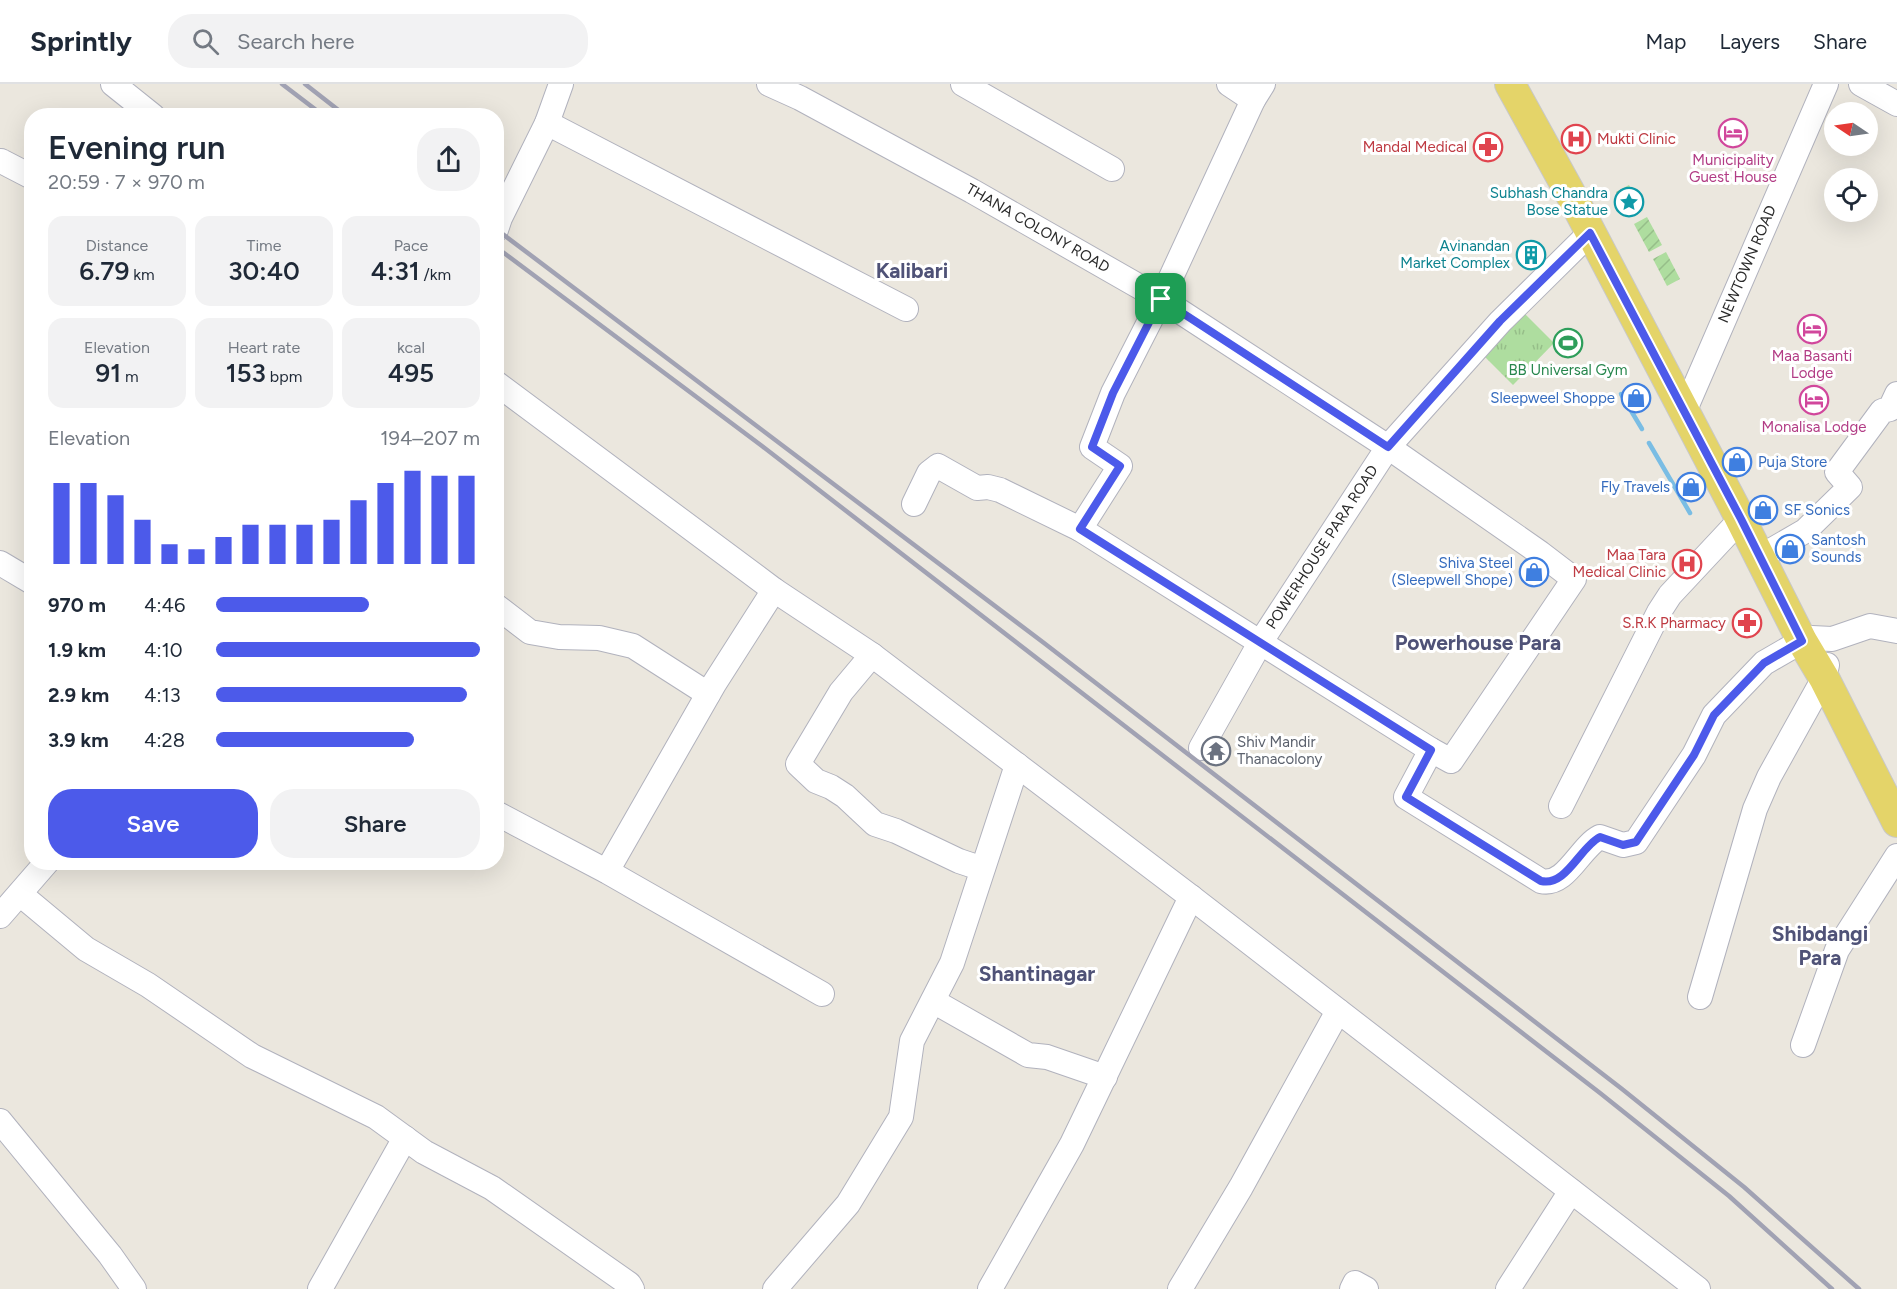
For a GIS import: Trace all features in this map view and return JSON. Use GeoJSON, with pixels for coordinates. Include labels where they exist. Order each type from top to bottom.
{"type":"FeatureCollection","features":[{"type":"Feature","properties":{"kind":"main road"},"geometry":{"type":"LineString","coordinates":[[1510,84],[1741,519],[1897,822]]}},
{"type":"Feature","properties":{"kind":"street"},"geometry":{"type":"LineString","coordinates":[[113,84],[143,108]]}},
{"type":"Feature","properties":{"kind":"street"},"geometry":{"type":"LineString","coordinates":[[504,213],[547,123],[561,84]]}},
{"type":"Feature","properties":{"kind":"street","name":"THANA COLONY ROAD"},"geometry":{"type":"LineString","coordinates":[[769,84],[800,98],[972,190],[1161,299],[1388,447],[1574,579],[1451,761],[1431,750]]}},
{"type":"Feature","properties":{"kind":"street"},"geometry":{"type":"LineString","coordinates":[[963,84],[1112,169]]}},
{"type":"Feature","properties":{"kind":"street"},"geometry":{"type":"LineString","coordinates":[[1080,529],[1120,466],[1092,447],[1113,393],[1161,299],[1258,92],[1229,84]]}},
{"type":"Feature","properties":{"kind":"street","name":"NEWTOWN ROAD"},"geometry":{"type":"LineString","coordinates":[[1684,412],[1826,84]]}},
{"type":"Feature","properties":{"kind":"street"},"geometry":{"type":"LineString","coordinates":[[1861,84],[1897,104]]}},
{"type":"Feature","properties":{"kind":"street"},"geometry":{"type":"LineString","coordinates":[[547,123],[906,309]]}},
{"type":"Feature","properties":{"kind":"street"},"geometry":{"type":"LineString","coordinates":[[1,161],[24,173]]}},
{"type":"Feature","properties":{"kind":"street","name":"POWERHOUSE PARA ROAD"},"geometry":{"type":"LineString","coordinates":[[1201,748],[1260,643],[1388,447],[1500,321],[1590,233]]}},
{"type":"Feature","properties":{"kind":"street"},"geometry":{"type":"LineString","coordinates":[[504,389],[774,590],[872,655],[1191,897],[1698,1289]]}},
{"type":"Feature","properties":{"kind":"street"},"geometry":{"type":"LineString","coordinates":[[1760,557],[1805,531],[1850,487],[1837,472],[1882,411],[1890,409],[1897,394]]}},
{"type":"Feature","properties":{"kind":"street"},"geometry":{"type":"LineString","coordinates":[[914,504],[929,473],[938,466],[977,488],[988,487],[1000,490],[1080,529],[1431,750],[1406,797],[1541,881],[1548,883],[1555,881],[1592,841],[1600,837],[1623,845],[1636,842],[1694,755],[1714,715],[1764,663],[1802,641],[1816,638],[1832,639],[1870,626],[1897,631]]}},
{"type":"Feature","properties":{"kind":"street"},"geometry":{"type":"LineString","coordinates":[[1562,806],[1659,612],[1670,595],[1741,519]]}},
{"type":"Feature","properties":{"kind":"street"},"geometry":{"type":"LineString","coordinates":[[0,563],[24,577]]}},
{"type":"Feature","properties":{"kind":"street"},"geometry":{"type":"LineString","coordinates":[[607,871],[708,694],[774,590]]}},
{"type":"Feature","properties":{"kind":"street"},"geometry":{"type":"LineString","coordinates":[[504,612],[530,632],[559,637],[599,638],[633,646],[708,694]]}},
{"type":"Feature","properties":{"kind":"street"},"geometry":{"type":"LineString","coordinates":[[1700,997],[1755,809],[1769,777],[1824,678],[1832,639]]}},
{"type":"Feature","properties":{"kind":"street"},"geometry":{"type":"LineString","coordinates":[[872,655],[841,692],[798,764],[816,781],[845,796],[875,824],[896,831],[959,861],[983,867]]}},
{"type":"Feature","properties":{"kind":"street"},"geometry":{"type":"LineString","coordinates":[[775,1289],[848,1204],[901,1117],[912,1041],[952,963],[1017,765]]}},
{"type":"Feature","properties":{"kind":"street"},"geometry":{"type":"LineString","coordinates":[[504,817],[607,871],[822,994]]}},
{"type":"Feature","properties":{"kind":"street"},"geometry":{"type":"LineString","coordinates":[[1803,1045],[1837,950],[1897,856]]}},
{"type":"Feature","properties":{"kind":"street"},"geometry":{"type":"LineString","coordinates":[[0,915],[40,870]]}},
{"type":"Feature","properties":{"kind":"street"},"geometry":{"type":"LineString","coordinates":[[20,894],[86,949],[148,985],[252,1056],[376,1117],[424,1152],[492,1188],[629,1284],[632,1289]]}},
{"type":"Feature","properties":{"kind":"street"},"geometry":{"type":"LineString","coordinates":[[990,1289],[1072,1144],[1191,897]]}},
{"type":"Feature","properties":{"kind":"street"},"geometry":{"type":"LineString","coordinates":[[933,1001],[1028,1055],[1047,1058],[1105,1077]]}},
{"type":"Feature","properties":{"kind":"street"},"geometry":{"type":"LineString","coordinates":[[1180,1289],[1241,1186],[1338,1011]]}},
{"type":"Feature","properties":{"kind":"street"},"geometry":{"type":"LineString","coordinates":[[0,1121],[110,1255],[134,1289]]}},
{"type":"Feature","properties":{"kind":"street"},"geometry":{"type":"LineString","coordinates":[[320,1289],[405,1138]]}},
{"type":"Feature","properties":{"kind":"street"},"geometry":{"type":"LineString","coordinates":[[1508,1289],[1571,1191]]}},
{"type":"Feature","properties":{"kind":"street"},"geometry":{"type":"LineString","coordinates":[[1352,1289],[1355,1283],[1366,1289]]}},
{"type":"Feature","properties":{"kind":"green space"},"geometry":{"type":"Polygon","coordinates":[[[1629,185],[1643,210],[1630,217],[1616,192],[1629,185]]]}},
{"type":"Feature","properties":{"kind":"green space"},"geometry":{"type":"Polygon","coordinates":[[[1647,217],[1662,245],[1649,252],[1634,224],[1647,217]]]}},
{"type":"Feature","properties":{"kind":"green space"},"geometry":{"type":"Polygon","coordinates":[[[1666,252],[1680,279],[1667,286],[1653,259],[1666,252]]]}},
{"type":"Feature","properties":{"kind":"green space"},"geometry":{"type":"Polygon","coordinates":[[[1520,309],[1554,343],[1513,385],[1479,351],[1520,309]]]}},
{"type":"Feature","properties":{"kind":"waterway"},"geometry":{"type":"LineString","coordinates":[[1621,394],[1642,429]]}},
{"type":"Feature","properties":{"kind":"waterway"},"geometry":{"type":"LineString","coordinates":[[1649,443],[1690,513]]}},
{"type":"Feature","properties":{"kind":"railway"},"geometry":{"type":"LineString","coordinates":[[282,84],[314,108]]}},
{"type":"Feature","properties":{"kind":"railway"},"geometry":{"type":"LineString","coordinates":[[305,84],[336,108]]}},
{"type":"Feature","properties":{"kind":"railway"},"geometry":{"type":"LineString","coordinates":[[504,235],[1044,643],[1622,1089],[1744,1187],[1859,1289]]}},
{"type":"Feature","properties":{"kind":"railway"},"geometry":{"type":"LineString","coordinates":[[504,253],[762,446],[1600,1093],[1729,1196],[1832,1289]]}},
{"type":"Feature","properties":{"kind":"place","name":"Municipality Guest House"},"geometry":{"type":"Point","coordinates":[1733,133]}},
{"type":"Feature","properties":{"kind":"place","name":"Mukti Clinic"},"geometry":{"type":"Point","coordinates":[1576,139]}},
{"type":"Feature","properties":{"kind":"place","name":"Mandal Medical"},"geometry":{"type":"Point","coordinates":[1488,147]}},
{"type":"Feature","properties":{"kind":"place","name":"Subhash Chandra Bose Statue"},"geometry":{"type":"Point","coordinates":[1629,202]}},
{"type":"Feature","properties":{"kind":"place","name":"Avinandan Market Complex"},"geometry":{"type":"Point","coordinates":[1531,255]}},
{"type":"Feature","properties":{"kind":"place","name":"Maa Basanti Lodge"},"geometry":{"type":"Point","coordinates":[1812,329]}},
{"type":"Feature","properties":{"kind":"place","name":"BB Universal Gym"},"geometry":{"type":"Point","coordinates":[1568,343]}},
{"type":"Feature","properties":{"kind":"place","name":"Sleepweel Shoppe"},"geometry":{"type":"Point","coordinates":[1636,398]}},
{"type":"Feature","properties":{"kind":"place","name":"Monalisa Lodge"},"geometry":{"type":"Point","coordinates":[1814,400]}},
{"type":"Feature","properties":{"kind":"place","name":"Puja Store"},"geometry":{"type":"Point","coordinates":[1737,462]}},
{"type":"Feature","properties":{"kind":"place","name":"Fly Travels"},"geometry":{"type":"Point","coordinates":[1691,487]}},
{"type":"Feature","properties":{"kind":"place","name":"SF Sonics"},"geometry":{"type":"Point","coordinates":[1763,510]}},
{"type":"Feature","properties":{"kind":"place","name":"Santosh Sounds"},"geometry":{"type":"Point","coordinates":[1790,549]}},
{"type":"Feature","properties":{"kind":"place","name":"Maa Tara Medical Clinic"},"geometry":{"type":"Point","coordinates":[1687,564]}},
{"type":"Feature","properties":{"kind":"place","name":"Shiva Steel (Sleepwell Shope)"},"geometry":{"type":"Point","coordinates":[1534,572]}},
{"type":"Feature","properties":{"kind":"place","name":"S.R.K Pharmacy"},"geometry":{"type":"Point","coordinates":[1747,623]}},
{"type":"Feature","properties":{"kind":"place","name":"Shiv Mandir Thanacolony"},"geometry":{"type":"Point","coordinates":[1216,751]}},
{"type":"Feature","properties":{"kind":"district","name":"Kalibari"},"geometry":{"type":"Point","coordinates":[912,270]}},
{"type":"Feature","properties":{"kind":"district","name":"Powerhouse Para"},"geometry":{"type":"Point","coordinates":[1478,642]}},
{"type":"Feature","properties":{"kind":"district","name":"Shibdangi Para"},"geometry":{"type":"Point","coordinates":[1820,945]}},
{"type":"Feature","properties":{"kind":"district","name":"Shantinagar"},"geometry":{"type":"Point","coordinates":[1037,973]}},
{"type":"Feature","properties":{"kind":"route"},"geometry":{"type":"LineString","coordinates":[[1590,233],[1741,519],[1802,641],[1764,663],[1714,715],[1694,755],[1636,842],[1623,845],[1600,837],[1592,841],[1555,881],[1548,883],[1541,881],[1406,797],[1431,750],[1080,529],[1120,466],[1092,447],[1113,393],[1161,299],[1388,447],[1500,321],[1590,233]]}}]}
